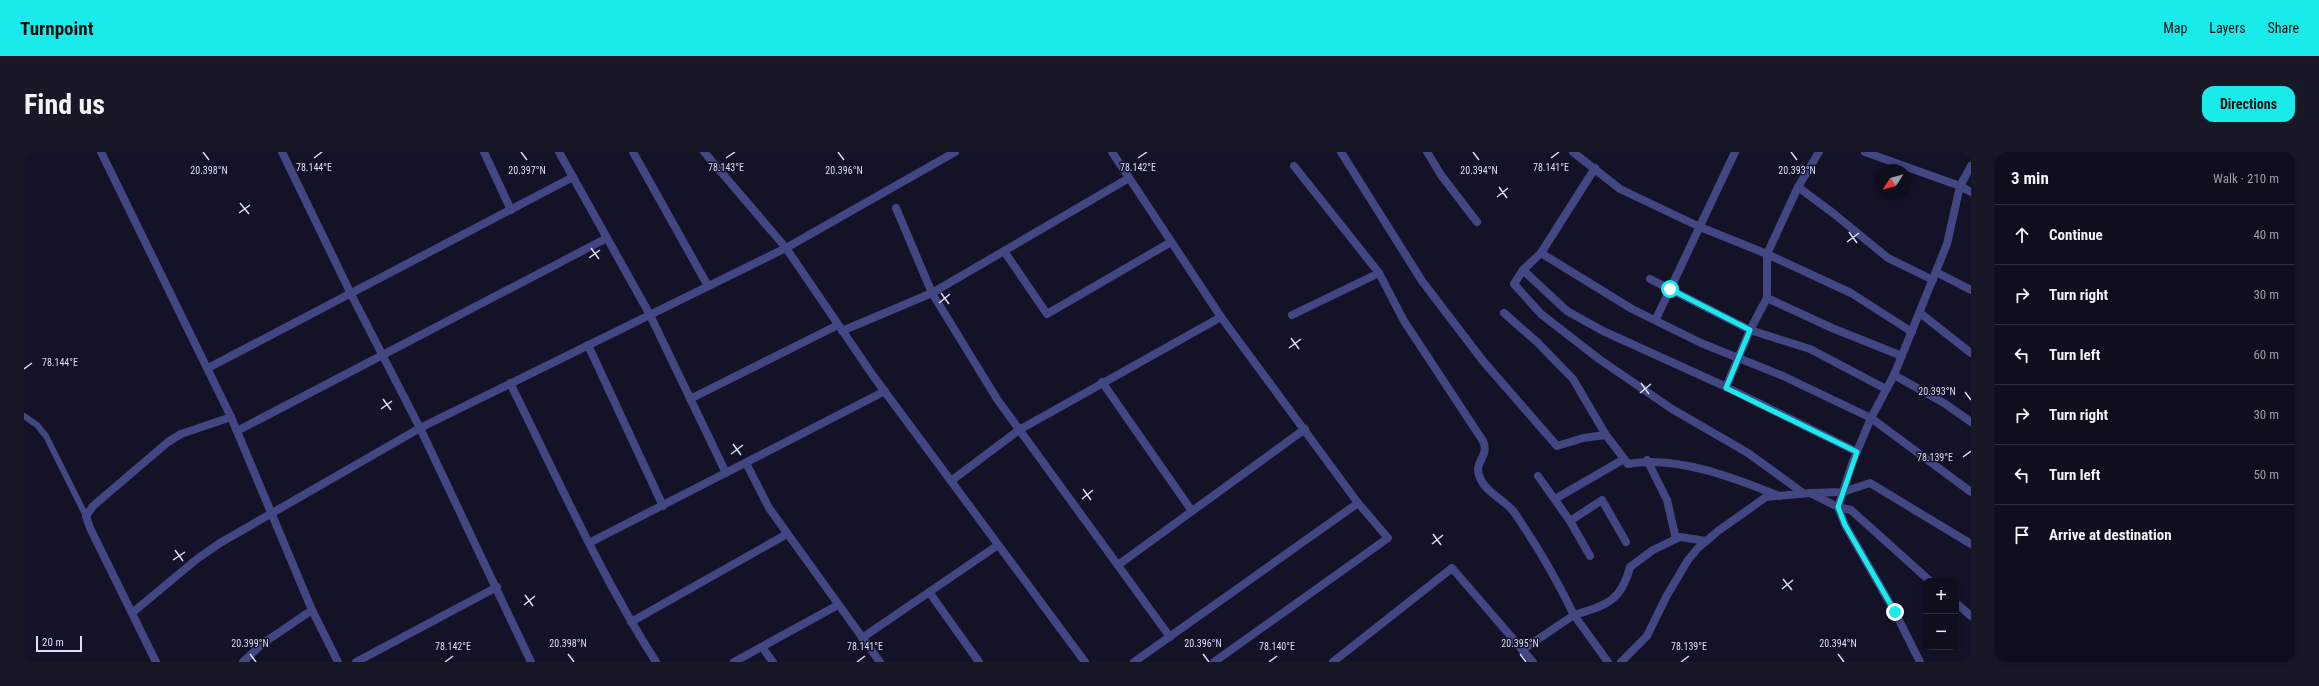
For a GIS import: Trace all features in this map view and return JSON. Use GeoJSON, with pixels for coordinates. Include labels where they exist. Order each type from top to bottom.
{"type":"FeatureCollection","features":[{"type":"Feature","properties":{"kind":"street"},"geometry":{"type":"LineString","coordinates":[[101,152],[231,417],[312,610],[338,662]]}},
{"type":"Feature","properties":{"kind":"street"},"geometry":{"type":"LineString","coordinates":[[282,152],[351,294],[420,428],[497,587],[531,662]]}},
{"type":"Feature","properties":{"kind":"street"},"geometry":{"type":"LineString","coordinates":[[484,152],[511,210]]}},
{"type":"Feature","properties":{"kind":"street"},"geometry":{"type":"LineString","coordinates":[[559,152],[650,315],[726,473]]}},
{"type":"Feature","properties":{"kind":"street"},"geometry":{"type":"LineString","coordinates":[[633,152],[708,286]]}},
{"type":"Feature","properties":{"kind":"street"},"geometry":{"type":"LineString","coordinates":[[704,152],[786,248],[885,392],[1085,662]]}},
{"type":"Feature","properties":{"kind":"street"},"geometry":{"type":"LineString","coordinates":[[132,613],[206,552],[271,512],[420,428],[786,248],[955,152]]}},
{"type":"Feature","properties":{"kind":"street"},"geometry":{"type":"LineString","coordinates":[[1112,152],[1221,317],[1305,429],[1358,503],[1388,538],[1214,662]]}},
{"type":"Feature","properties":{"kind":"street"},"geometry":{"type":"LineString","coordinates":[[1341,152],[1422,281],[1484,361],[1556,446],[1583,438],[1606,435]]}},
{"type":"Feature","properties":{"kind":"street"},"geometry":{"type":"LineString","coordinates":[[1428,152],[1441,175],[1477,222]]}},
{"type":"Feature","properties":{"kind":"street"},"geometry":{"type":"LineString","coordinates":[[1573,152],[1620,189],[1700,227],[1768,254],[1851,293],[1912,332]]}},
{"type":"Feature","properties":{"kind":"street"},"geometry":{"type":"LineString","coordinates":[[1656,319],[1735,152]]}},
{"type":"Feature","properties":{"kind":"street"},"geometry":{"type":"LineString","coordinates":[[1726,388],[1750,330],[1767,298],[1768,254],[1798,187],[1819,152]]}},
{"type":"Feature","properties":{"kind":"street"},"geometry":{"type":"LineString","coordinates":[[1865,152],[1960,186],[1971,192]]}},
{"type":"Feature","properties":{"kind":"street"},"geometry":{"type":"LineString","coordinates":[[1294,166],[1379,273],[1404,321],[1486,447],[1486,453],[1478,466],[1478,474],[1482,482],[1513,511],[1574,615],[1608,662]]}},
{"type":"Feature","properties":{"kind":"street"},"geometry":{"type":"LineString","coordinates":[[1920,662],[1895,612],[1845,525],[1838,507],[1857,452],[1871,418],[1894,376],[1935,276],[1947,244],[1960,186],[1971,166]]}},
{"type":"Feature","properties":{"kind":"street"},"geometry":{"type":"LineString","coordinates":[[1595,168],[1541,253],[1523,270],[1514,284],[1541,314],[1599,359],[1672,409],[1748,453],[1806,493],[1838,507],[1851,510],[1927,578]]}},
{"type":"Feature","properties":{"kind":"street"},"geometry":{"type":"LineString","coordinates":[[208,368],[573,177]]}},
{"type":"Feature","properties":{"kind":"street"},"geometry":{"type":"LineString","coordinates":[[690,399],[840,328],[932,293],[1130,178]]}},
{"type":"Feature","properties":{"kind":"street"},"geometry":{"type":"LineString","coordinates":[[1798,187],[1833,213],[1888,258],[1971,290]]}},
{"type":"Feature","properties":{"kind":"street"},"geometry":{"type":"LineString","coordinates":[[896,208],[932,293],[997,399],[1170,637]]}},
{"type":"Feature","properties":{"kind":"street"},"geometry":{"type":"LineString","coordinates":[[237,431],[607,238]]}},
{"type":"Feature","properties":{"kind":"street"},"geometry":{"type":"LineString","coordinates":[[1004,251],[1047,314],[1172,242]]}},
{"type":"Feature","properties":{"kind":"street"},"geometry":{"type":"LineString","coordinates":[[1541,253],[1632,309],[1656,319],[1701,343],[1784,376],[1871,418],[1971,492]]}},
{"type":"Feature","properties":{"kind":"street"},"geometry":{"type":"LineString","coordinates":[[1523,270],[1567,311],[1603,331],[1726,388],[1857,452]]}},
{"type":"Feature","properties":{"kind":"street"},"geometry":{"type":"LineString","coordinates":[[1292,315],[1379,273]]}},
{"type":"Feature","properties":{"kind":"street"},"geometry":{"type":"LineString","coordinates":[[1650,279],[1750,330],[1810,349],[1886,389]]}},
{"type":"Feature","properties":{"kind":"street"},"geometry":{"type":"LineString","coordinates":[[1767,298],[1832,328],[1902,356]]}},
{"type":"Feature","properties":{"kind":"street"},"geometry":{"type":"LineString","coordinates":[[1504,313],[1537,342],[1573,379],[1606,435],[1628,464],[1647,460],[1684,466],[1735,478],[1779,496]]}},
{"type":"Feature","properties":{"kind":"street"},"geometry":{"type":"LineString","coordinates":[[1920,313],[1971,353]]}},
{"type":"Feature","properties":{"kind":"street"},"geometry":{"type":"LineString","coordinates":[[951,481],[1019,430],[1102,382],[1221,317]]}},
{"type":"Feature","properties":{"kind":"street"},"geometry":{"type":"LineString","coordinates":[[588,345],[663,506]]}},
{"type":"Feature","properties":{"kind":"street"},"geometry":{"type":"LineString","coordinates":[[1894,376],[1944,403],[1971,422]]}},
{"type":"Feature","properties":{"kind":"street"},"geometry":{"type":"LineString","coordinates":[[1102,382],[1192,511]]}},
{"type":"Feature","properties":{"kind":"street"},"geometry":{"type":"LineString","coordinates":[[510,383],[589,544],[631,622],[656,662]]}},
{"type":"Feature","properties":{"kind":"street"},"geometry":{"type":"LineString","coordinates":[[589,544],[885,392]]}},
{"type":"Feature","properties":{"kind":"street"},"geometry":{"type":"LineString","coordinates":[[156,662],[90,528],[86,516],[93,506],[168,442],[181,434],[231,417]]}},
{"type":"Feature","properties":{"kind":"street"},"geometry":{"type":"LineString","coordinates":[[1118,565],[1305,429]]}},
{"type":"Feature","properties":{"kind":"street"},"geometry":{"type":"LineString","coordinates":[[1555,499],[1624,459]]}},
{"type":"Feature","properties":{"kind":"street"},"geometry":{"type":"LineString","coordinates":[[1647,460],[1667,500],[1676,539]]}},
{"type":"Feature","properties":{"kind":"street"},"geometry":{"type":"LineString","coordinates":[[746,463],[769,508],[880,662]]}},
{"type":"Feature","properties":{"kind":"street"},"geometry":{"type":"LineString","coordinates":[[1538,476],[1570,521],[1590,556]]}},
{"type":"Feature","properties":{"kind":"street"},"geometry":{"type":"LineString","coordinates":[[1621,662],[1647,636],[1666,597],[1688,560],[1706,541],[1766,497],[1806,493],[1843,492],[1870,483],[1971,544]]}},
{"type":"Feature","properties":{"kind":"street"},"geometry":{"type":"LineString","coordinates":[[1570,521],[1602,500],[1626,542]]}},
{"type":"Feature","properties":{"kind":"street"},"geometry":{"type":"LineString","coordinates":[[1134,662],[1358,503]]}},
{"type":"Feature","properties":{"kind":"street"},"geometry":{"type":"LineString","coordinates":[[631,622],[787,534]]}},
{"type":"Feature","properties":{"kind":"street"},"geometry":{"type":"LineString","coordinates":[[1522,650],[1574,615],[1606,605],[1621,590],[1627,580],[1630,567],[1652,550],[1680,537],[1706,541]]}},
{"type":"Feature","properties":{"kind":"street"},"geometry":{"type":"LineString","coordinates":[[862,638],[998,545]]}},
{"type":"Feature","properties":{"kind":"street"},"geometry":{"type":"LineString","coordinates":[[1333,662],[1452,568],[1533,662]]}},
{"type":"Feature","properties":{"kind":"street"},"geometry":{"type":"LineString","coordinates":[[356,662],[497,587]]}},
{"type":"Feature","properties":{"kind":"street"},"geometry":{"type":"LineString","coordinates":[[930,592],[979,662]]}},
{"type":"Feature","properties":{"kind":"street"},"geometry":{"type":"LineString","coordinates":[[734,662],[838,604]]}},
{"type":"Feature","properties":{"kind":"street"},"geometry":{"type":"LineString","coordinates":[[1959,606],[1971,616]]}},
{"type":"Feature","properties":{"kind":"street"},"geometry":{"type":"LineString","coordinates":[[243,662],[262,644],[312,610]]}},
{"type":"Feature","properties":{"kind":"street"},"geometry":{"type":"LineString","coordinates":[[762,647],[773,662]]}},
{"type":"Feature","properties":{"kind":"lane"},"geometry":{"type":"LineString","coordinates":[[24,416],[37,425],[46,436],[86,516]]}},
{"type":"Feature","properties":{"kind":"route"},"geometry":{"type":"LineString","coordinates":[[1670,289],[1750,330],[1726,388],[1857,452],[1838,507],[1845,525],[1895,612]]}}]}
